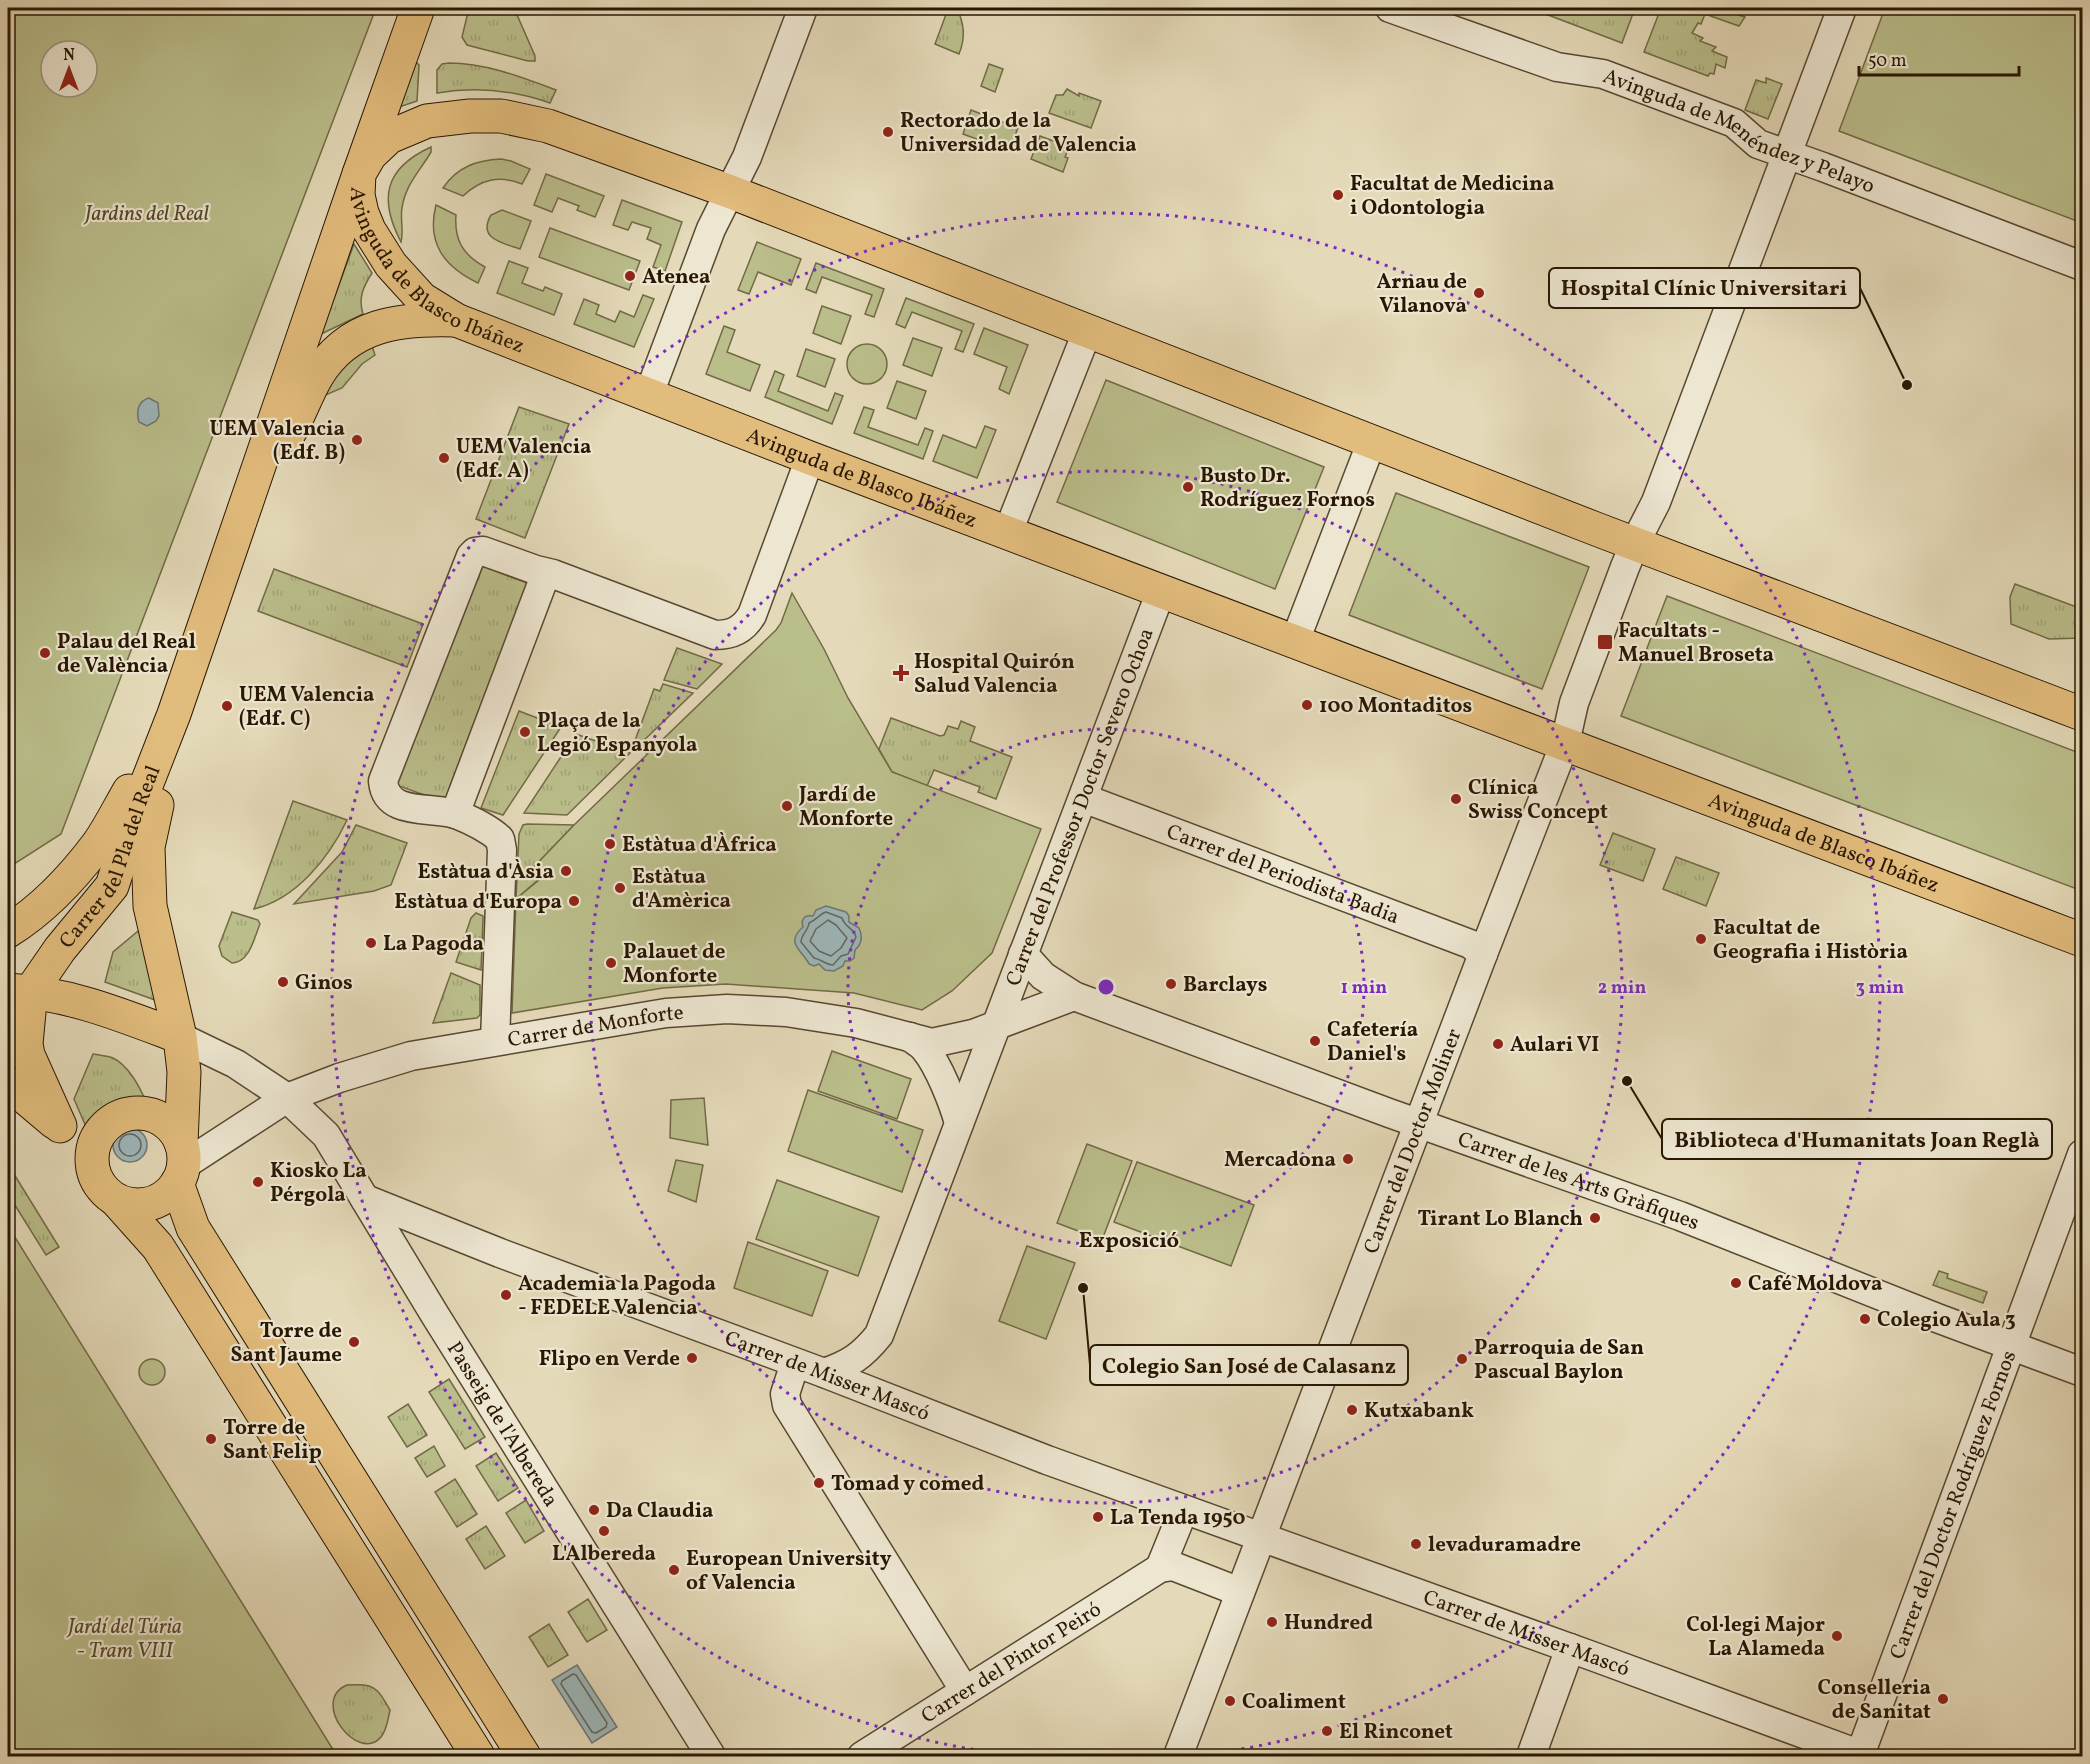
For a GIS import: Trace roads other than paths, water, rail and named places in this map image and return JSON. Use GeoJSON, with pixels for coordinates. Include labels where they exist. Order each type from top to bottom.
{"type":"FeatureCollection","features":[{"type":"Feature","properties":{"kind":"main road"},"geometry":{"type":"LineString","coordinates":[[174,714],[418,8]]}},
{"type":"Feature","properties":{"kind":"main road","name":"Avinguda de Blasco Ibáñez"},"geometry":{"type":"LineString","coordinates":[[2082,714],[1087,332],[731,192],[548,126],[501,116],[436,119],[406,128],[389,137],[370,155],[359,174],[358,195],[362,213],[369,230],[391,265],[422,299],[456,320],[649,393],[810,458],[2082,940]]}},
{"type":"Feature","properties":{"kind":"main road"},"geometry":{"type":"LineString","coordinates":[[240,523],[301,412],[316,377],[331,356],[359,334],[381,326],[408,320],[456,320]]}},
{"type":"Feature","properties":{"kind":"main road","name":"Carrer del Pla del Real"},"geometry":{"type":"LineString","coordinates":[[8,931],[20,924],[66,882],[99,843],[174,714]]}},
{"type":"Feature","properties":{"kind":"main road","name":"Carrer del Pla del Real"},"geometry":{"type":"LineString","coordinates":[[60,1126],[28,1055],[19,991],[60,948],[112,886],[138,806],[174,714]]}},
{"type":"Feature","properties":{"kind":"main road","name":"Carrer del Pla del Real"},"geometry":{"type":"LineString","coordinates":[[174,714],[148,847],[150,906],[180,1037],[184,1072],[181,1164]]}},
{"type":"Feature","properties":{"kind":"main road"},"geometry":{"type":"LineString","coordinates":[[19,991],[86,1002],[180,1037]]}},
{"type":"Feature","properties":{"kind":"main road","name":"Carrer del Pla del Real"},"geometry":{"type":"LineString","coordinates":[[8,1083],[60,1126],[92,1166]]}},
{"type":"Feature","properties":{"kind":"main road"},"geometry":{"type":"LineString","coordinates":[[478,1756],[158,1247],[116,1200],[104,1191],[96,1179],[92,1166],[95,1139],[114,1119],[140,1112],[159,1118],[175,1131],[193,1228],[524,1756]]}},
{"type":"Feature","properties":{"kind":"main road"},"geometry":{"type":"LineString","coordinates":[[116,1200],[132,1205],[150,1204],[165,1196],[181,1164]]}},
{"type":"Feature","properties":{"kind":"street"},"geometry":{"type":"LineString","coordinates":[[649,393],[711,229],[747,157],[803,8]]}},
{"type":"Feature","properties":{"kind":"street","name":"Avinguda de Menéndez y Pelayo"},"geometry":{"type":"LineString","coordinates":[[1390,8],[1557,67],[1603,74],[1734,123],[1758,144],[2082,266]]}},
{"type":"Feature","properties":{"kind":"street"},"geometry":{"type":"LineString","coordinates":[[1566,744],[1574,703],[1635,543],[1656,502],[1842,8]]}},
{"type":"Feature","properties":{"kind":"street"},"geometry":{"type":"LineString","coordinates":[[1008,532],[1087,332]]}},
{"type":"Feature","properties":{"kind":"street"},"geometry":{"type":"LineString","coordinates":[[1295,642],[1372,441]]}},
{"type":"Feature","properties":{"kind":"street"},"geometry":{"type":"LineString","coordinates":[[495,1041],[502,850],[500,839],[481,825],[455,814],[424,811],[398,804],[389,799],[383,781],[471,556],[475,552],[483,551],[715,635],[726,635],[737,631],[752,615],[810,458]]}},
{"type":"Feature","properties":{"kind":"street"},"geometry":{"type":"LineString","coordinates":[[455,814],[546,573]]}},
{"type":"Feature","properties":{"kind":"street","name":"Carrer del Professor Doctor Severo Ochoa"},"geometry":{"type":"LineString","coordinates":[[824,1373],[858,1358],[879,1335],[1161,591]]}},
{"type":"Feature","properties":{"kind":"street","name":"Carrer del Doctor Moliner"},"geometry":{"type":"LineString","coordinates":[[1178,1756],[1483,954],[1566,744]]}},
{"type":"Feature","properties":{"kind":"street","name":"Carrer del Periodista Badia"},"geometry":{"type":"LineString","coordinates":[[1083,798],[1462,941],[1483,954]]}},
{"type":"Feature","properties":{"kind":"street","name":"Carrer de les Arts Gràfiques"},"geometry":{"type":"LineString","coordinates":[[1023,954],[1043,976],[1074,996],[1680,1216],[1926,1314],[2082,1372]]}},
{"type":"Feature","properties":{"kind":"street"},"geometry":{"type":"LineString","coordinates":[[910,1037],[932,1043],[973,1034],[1074,996]]}},
{"type":"Feature","properties":{"kind":"street","name":"Carrer de Monforte"},"geometry":{"type":"LineString","coordinates":[[287,1098],[339,1078],[411,1056],[666,1013],[727,1009],[786,1012],[856,1023],[910,1037]]}},
{"type":"Feature","properties":{"kind":"street"},"geometry":{"type":"LineString","coordinates":[[180,1037],[236,1064],[287,1098],[181,1164]]}},
{"type":"Feature","properties":{"kind":"street"},"geometry":{"type":"LineString","coordinates":[[910,1037],[924,1047],[932,1058],[954,1105],[959,1123]]}},
{"type":"Feature","properties":{"kind":"street","name":"Passeig de l'Albereda"},"geometry":{"type":"LineString","coordinates":[[287,1098],[326,1135],[435,1315],[711,1756]]}},
{"type":"Feature","properties":{"kind":"street","name":"Carrer del Doctor Rodríguez Fornos"},"geometry":{"type":"LineString","coordinates":[[1862,1756],[2081,1163]]}},
{"type":"Feature","properties":{"kind":"street","name":"Carrer de Misser Mascó"},"geometry":{"type":"LineString","coordinates":[[365,1199],[500,1253],[824,1373],[1047,1460],[1570,1648],[1862,1756]]}},
{"type":"Feature","properties":{"kind":"street"},"geometry":{"type":"LineString","coordinates":[[795,1363],[785,1394],[787,1405],[965,1691]]}},
{"type":"Feature","properties":{"kind":"street"},"geometry":{"type":"LineString","coordinates":[[1160,1568],[1180,1519],[1184,1514],[1190,1512]]}},
{"type":"Feature","properties":{"kind":"street"},"geometry":{"type":"LineString","coordinates":[[1160,1568],[1173,1566],[1240,1592]]}},
{"type":"Feature","properties":{"kind":"street","name":"Carrer del Pintor Peiró"},"geometry":{"type":"LineString","coordinates":[[862,1756],[1160,1568]]}},
{"type":"Feature","properties":{"kind":"street"},"geometry":{"type":"LineString","coordinates":[[1531,1756],[1570,1648]]}},
{"type":"Feature","properties":{"kind":"water"},"geometry":{"type":"Polygon","coordinates":[[[149,398],[158,403],[159,416],[156,421],[147,426],[139,422],[138,410],[142,401],[149,398]]]}},
{"type":"Feature","properties":{"kind":"water"},"geometry":{"type":"Polygon","coordinates":[[[826,906],[846,912],[849,922],[859,928],[861,934],[854,958],[845,961],[843,966],[834,971],[825,970],[819,964],[814,966],[809,964],[795,942],[795,938],[803,927],[804,918],[813,916],[816,910],[826,906]]]}},
{"type":"Feature","properties":{"kind":"water"},"geometry":{"type":"Polygon","coordinates":[[[130,1128],[142,1133],[147,1145],[142,1157],[130,1162],[118,1157],[113,1145],[118,1133],[130,1128]]]}},
{"type":"Feature","properties":{"kind":"water"},"geometry":{"type":"Polygon","coordinates":[[[577,1665],[617,1727],[592,1743],[552,1680],[577,1665]]]}},
{"type":"Feature","properties":{"kind":"place","name":"Rectorado de la Universidad de Valencia"},"geometry":{"type":"Point","coordinates":[888,132]}},
{"type":"Feature","properties":{"kind":"place","name":"Facultat de Medicina i Odontologia"},"geometry":{"type":"Point","coordinates":[1338,195]}},
{"type":"Feature","properties":{"kind":"place","name":"Atenea"},"geometry":{"type":"Point","coordinates":[630,276]}},
{"type":"Feature","properties":{"kind":"place","name":"Arnau de Vilanova"},"geometry":{"type":"Point","coordinates":[1479,293]}},
{"type":"Feature","properties":{"kind":"place","name":"Hospital Clínic Universitari"},"geometry":{"type":"Point","coordinates":[1907,385]}},
{"type":"Feature","properties":{"kind":"place","name":"UEM Valencia (Edf. B)"},"geometry":{"type":"Point","coordinates":[357,440]}},
{"type":"Feature","properties":{"kind":"place","name":"UEM Valencia (Edf. A)"},"geometry":{"type":"Point","coordinates":[444,458]}},
{"type":"Feature","properties":{"kind":"place","name":"Busto Dr. Rodríguez Fornos"},"geometry":{"type":"Point","coordinates":[1188,487]}},
{"type":"Feature","properties":{"kind":"place","name":"Facultats - Manuel Broseta"},"geometry":{"type":"Point","coordinates":[1605,642]}},
{"type":"Feature","properties":{"kind":"place","name":"Palau del Real de València"},"geometry":{"type":"Point","coordinates":[45,653]}},
{"type":"Feature","properties":{"kind":"place","name":"Hospital Quirón Salud Valencia"},"geometry":{"type":"Point","coordinates":[901,673]}},
{"type":"Feature","properties":{"kind":"place","name":"100 Montaditos"},"geometry":{"type":"Point","coordinates":[1307,705]}},
{"type":"Feature","properties":{"kind":"place","name":"UEM Valencia (Edf. C)"},"geometry":{"type":"Point","coordinates":[227,706]}},
{"type":"Feature","properties":{"kind":"place","name":"Plaça de la Legió Espanyola"},"geometry":{"type":"Point","coordinates":[525,732]}},
{"type":"Feature","properties":{"kind":"place","name":"Clínica Swiss Concept"},"geometry":{"type":"Point","coordinates":[1456,799]}},
{"type":"Feature","properties":{"kind":"place","name":"Jardí de Monforte"},"geometry":{"type":"Point","coordinates":[787,806]}},
{"type":"Feature","properties":{"kind":"place","name":"Estàtua d'Àfrica"},"geometry":{"type":"Point","coordinates":[610,844]}},
{"type":"Feature","properties":{"kind":"place","name":"Estàtua d'Àsia"},"geometry":{"type":"Point","coordinates":[566,871]}},
{"type":"Feature","properties":{"kind":"place","name":"Estàtua d'Amèrica"},"geometry":{"type":"Point","coordinates":[620,888]}},
{"type":"Feature","properties":{"kind":"place","name":"Estàtua d'Europa"},"geometry":{"type":"Point","coordinates":[574,901]}},
{"type":"Feature","properties":{"kind":"place","name":"Facultat de Geografia i Història"},"geometry":{"type":"Point","coordinates":[1701,939]}},
{"type":"Feature","properties":{"kind":"place","name":"La Pagoda"},"geometry":{"type":"Point","coordinates":[371,943]}},
{"type":"Feature","properties":{"kind":"place","name":"Palauet de Monforte"},"geometry":{"type":"Point","coordinates":[611,963]}},
{"type":"Feature","properties":{"kind":"place","name":"Ginos"},"geometry":{"type":"Point","coordinates":[283,982]}},
{"type":"Feature","properties":{"kind":"place","name":"Barclays"},"geometry":{"type":"Point","coordinates":[1171,984]}},
{"type":"Feature","properties":{"kind":"place","name":"Cafetería Daniel's"},"geometry":{"type":"Point","coordinates":[1315,1041]}},
{"type":"Feature","properties":{"kind":"place","name":"Aulari VI"},"geometry":{"type":"Point","coordinates":[1498,1044]}},
{"type":"Feature","properties":{"kind":"place","name":"Biblioteca d'Humanitats Joan Reglà"},"geometry":{"type":"Point","coordinates":[1627,1081]}},
{"type":"Feature","properties":{"kind":"place","name":"Mercadona"},"geometry":{"type":"Point","coordinates":[1348,1159]}},
{"type":"Feature","properties":{"kind":"place","name":"Kiosko La Pérgola"},"geometry":{"type":"Point","coordinates":[258,1182]}},
{"type":"Feature","properties":{"kind":"place","name":"Tirant Lo Blanch"},"geometry":{"type":"Point","coordinates":[1595,1218]}},
{"type":"Feature","properties":{"kind":"place","name":"Café Moldova"},"geometry":{"type":"Point","coordinates":[1736,1283]}},
{"type":"Feature","properties":{"kind":"place","name":"Colegio San José de Calasanz"},"geometry":{"type":"Point","coordinates":[1083,1288]}},
{"type":"Feature","properties":{"kind":"place","name":"Academia la Pagoda - FEDELE Valencia"},"geometry":{"type":"Point","coordinates":[506,1295]}},
{"type":"Feature","properties":{"kind":"place","name":"Colegio Aula 3"},"geometry":{"type":"Point","coordinates":[1865,1319]}},
{"type":"Feature","properties":{"kind":"place","name":"Torre de Sant Jaume"},"geometry":{"type":"Point","coordinates":[354,1342]}},
{"type":"Feature","properties":{"kind":"place","name":"Flipo en Verde"},"geometry":{"type":"Point","coordinates":[692,1358]}},
{"type":"Feature","properties":{"kind":"place","name":"Parroquia de San Pascual Baylon"},"geometry":{"type":"Point","coordinates":[1462,1359]}},
{"type":"Feature","properties":{"kind":"place","name":"Kutxabank"},"geometry":{"type":"Point","coordinates":[1352,1410]}},
{"type":"Feature","properties":{"kind":"place","name":"Torre de Sant Felip"},"geometry":{"type":"Point","coordinates":[211,1439]}},
{"type":"Feature","properties":{"kind":"place","name":"Tomad y comed"},"geometry":{"type":"Point","coordinates":[819,1483]}},
{"type":"Feature","properties":{"kind":"place","name":"Da Claudia"},"geometry":{"type":"Point","coordinates":[594,1510]}},
{"type":"Feature","properties":{"kind":"place","name":"La Tenda 1950"},"geometry":{"type":"Point","coordinates":[1098,1517]}},
{"type":"Feature","properties":{"kind":"place","name":"L'Albereda"},"geometry":{"type":"Point","coordinates":[604,1531]}},
{"type":"Feature","properties":{"kind":"place","name":"levaduramadre"},"geometry":{"type":"Point","coordinates":[1416,1544]}},
{"type":"Feature","properties":{"kind":"place","name":"European University of Valencia"},"geometry":{"type":"Point","coordinates":[674,1570]}},
{"type":"Feature","properties":{"kind":"place","name":"Hundred"},"geometry":{"type":"Point","coordinates":[1272,1622]}},
{"type":"Feature","properties":{"kind":"place","name":"Col·legi Major La Alameda"},"geometry":{"type":"Point","coordinates":[1837,1636]}},
{"type":"Feature","properties":{"kind":"place","name":"Conselleria de Sanitat"},"geometry":{"type":"Point","coordinates":[1943,1699]}},
{"type":"Feature","properties":{"kind":"place","name":"Coaliment"},"geometry":{"type":"Point","coordinates":[1230,1701]}},
{"type":"Feature","properties":{"kind":"place","name":"El Rinconet"},"geometry":{"type":"Point","coordinates":[1327,1731]}},
{"type":"Feature","properties":{"kind":"district","name":"Exposició"},"geometry":{"type":"Point","coordinates":[1129,1239]}},
{"type":"Feature","properties":{"kind":"park label","name":"Jardins del Real"},"geometry":{"type":"Point","coordinates":[147,213]}},
{"type":"Feature","properties":{"kind":"park label","name":"Jardí del Túria - Tram VIII"},"geometry":{"type":"Point","coordinates":[125,1638]}}]}
